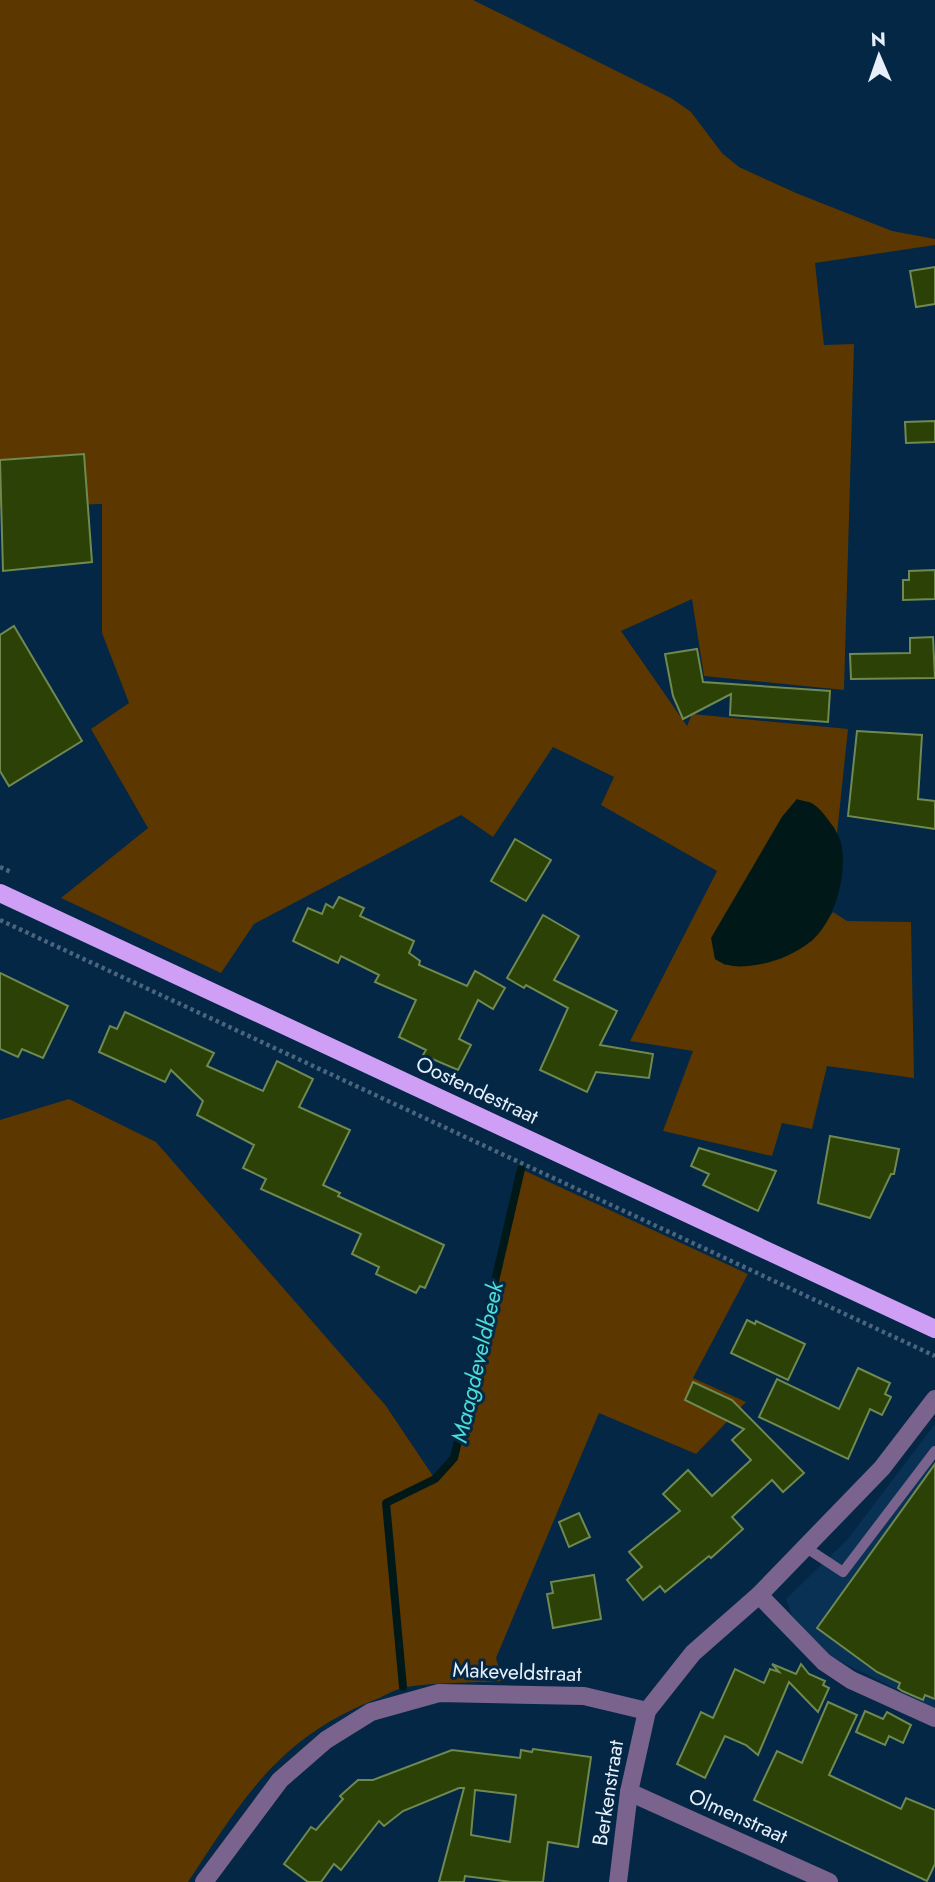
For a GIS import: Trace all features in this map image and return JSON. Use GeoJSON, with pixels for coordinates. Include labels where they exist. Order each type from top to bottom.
{"type":"FeatureCollection","features":[{"type":"Feature","properties":{"kind":"main road","name":"Oostendestraat"},"geometry":{"type":"LineString","coordinates":[[0,893],[935,1329]]}},
{"type":"Feature","properties":{"kind":"street"},"geometry":{"type":"LineString","coordinates":[[647,1711],[693,1653],[759,1595],[882,1468],[935,1399]]}},
{"type":"Feature","properties":{"kind":"street"},"geometry":{"type":"LineString","coordinates":[[759,1595],[824,1662],[851,1680],[935,1718]]}},
{"type":"Feature","properties":{"kind":"street","name":"Makeveldstraat"},"geometry":{"type":"LineString","coordinates":[[204,1882],[280,1780],[326,1740],[371,1712],[439,1693],[584,1696],[647,1711]]}},
{"type":"Feature","properties":{"kind":"street","name":"Berkenstraat"},"geometry":{"type":"LineString","coordinates":[[618,1882],[629,1792],[647,1711]]}},
{"type":"Feature","properties":{"kind":"street","name":"Olmenstraat"},"geometry":{"type":"LineString","coordinates":[[629,1792],[829,1882]]}},
{"type":"Feature","properties":{"kind":"lane"},"geometry":{"type":"LineString","coordinates":[[805,1547],[843,1572],[935,1453]]}},
{"type":"Feature","properties":{"kind":"path"},"geometry":{"type":"LineString","coordinates":[[0,920],[935,1356]]}},
{"type":"Feature","properties":{"kind":"shaded area"},"geometry":{"type":"Polygon","coordinates":[[[0,0],[473,0],[671,98],[691,112],[722,153],[739,167],[892,231],[935,239],[935,245],[815,263],[824,345],[854,344],[844,690],[704,676],[692,599],[621,631],[687,726],[692,714],[848,729],[837,834],[834,827],[797,799],[782,817],[712,938],[715,958],[725,965],[812,941],[833,912],[847,921],[911,922],[914,1078],[827,1066],[812,1129],[782,1123],[772,1156],[663,1131],[693,1051],[630,1041],[717,871],[601,805],[614,777],[553,747],[493,837],[461,815],[254,924],[221,973],[61,898],[148,828],[91,729],[129,703],[102,633],[102,504],[0,507],[0,0]]]}},
{"type":"Feature","properties":{"kind":"shaded area"},"geometry":{"type":"Polygon","coordinates":[[[797,799],[811,803],[821,811],[840,839],[843,868],[833,910],[819,934],[787,956],[749,966],[732,966],[721,962],[715,959],[711,938],[782,817],[797,799]]]}},
{"type":"Feature","properties":{"kind":"shaded area"},"geometry":{"type":"Polygon","coordinates":[[[69,1099],[156,1142],[386,1406],[435,1479],[455,1458],[521,1169],[748,1274],[693,1378],[746,1402],[696,1454],[599,1413],[496,1658],[503,1681],[402,1688],[339,1716],[286,1754],[264,1776],[226,1825],[188,1882],[0,1882],[0,1120],[69,1099]]]}},
{"type":"Feature","properties":{"kind":"shaded area"},"geometry":{"type":"Polygon","coordinates":[[[935,1424],[935,1708],[829,1656],[792,1615],[786,1599],[847,1540],[935,1424]]]}},
{"type":"Feature","properties":{"kind":"building"},"geometry":{"type":"Polygon","coordinates":[[[935,267],[935,304],[916,307],[910,271],[935,267]]]}},
{"type":"Feature","properties":{"kind":"building"},"geometry":{"type":"Polygon","coordinates":[[[935,421],[935,442],[906,443],[905,422],[935,421]]]}},
{"type":"Feature","properties":{"kind":"building"},"geometry":{"type":"Polygon","coordinates":[[[84,454],[92,562],[3,571],[0,460],[84,454]]]}},
{"type":"Feature","properties":{"kind":"building"},"geometry":{"type":"Polygon","coordinates":[[[935,570],[935,599],[903,600],[903,580],[909,580],[909,571],[935,570]]]}},
{"type":"Feature","properties":{"kind":"building"},"geometry":{"type":"Polygon","coordinates":[[[14,626],[82,741],[9,786],[0,771],[0,635],[14,626]]]}},
{"type":"Feature","properties":{"kind":"building"},"geometry":{"type":"Polygon","coordinates":[[[933,637],[935,678],[851,679],[850,654],[910,653],[910,638],[933,637]]]}},
{"type":"Feature","properties":{"kind":"building"},"geometry":{"type":"Polygon","coordinates":[[[697,649],[703,682],[830,691],[828,722],[730,715],[731,694],[683,719],[673,696],[665,654],[697,649]]]}},
{"type":"Feature","properties":{"kind":"building"},"geometry":{"type":"Polygon","coordinates":[[[857,731],[922,735],[918,799],[935,801],[935,829],[848,816],[857,731]]]}},
{"type":"Feature","properties":{"kind":"building"},"geometry":{"type":"Polygon","coordinates":[[[515,839],[551,860],[526,901],[491,881],[515,839]]]}},
{"type":"Feature","properties":{"kind":"building"},"geometry":{"type":"Polygon","coordinates":[[[339,897],[364,908],[360,916],[414,941],[409,953],[420,961],[419,965],[467,986],[475,971],[505,988],[493,1009],[478,1000],[459,1039],[471,1045],[458,1070],[423,1055],[426,1050],[399,1037],[416,1000],[375,982],[379,975],[341,956],[338,963],[293,941],[308,908],[322,914],[326,904],[333,908],[339,897]]]}},
{"type":"Feature","properties":{"kind":"building"},"geometry":{"type":"Polygon","coordinates":[[[543,915],[579,936],[554,980],[617,1011],[600,1045],[653,1054],[649,1078],[596,1072],[587,1092],[540,1070],[568,1008],[526,985],[524,988],[507,978],[543,915]]]}},
{"type":"Feature","properties":{"kind":"building"},"geometry":{"type":"Polygon","coordinates":[[[0,973],[68,1006],[43,1058],[22,1049],[18,1057],[0,1049],[0,973]]]}},
{"type":"Feature","properties":{"kind":"building"},"geometry":{"type":"Polygon","coordinates":[[[125,1012],[214,1053],[207,1066],[263,1091],[277,1061],[313,1079],[299,1107],[350,1130],[323,1185],[340,1193],[338,1196],[444,1245],[425,1288],[420,1286],[416,1293],[376,1274],[379,1267],[352,1254],[361,1234],[261,1189],[266,1179],[243,1168],[254,1145],[197,1115],[203,1101],[171,1070],[165,1082],[99,1052],[110,1026],[117,1029],[125,1012]]]}},
{"type":"Feature","properties":{"kind":"building"},"geometry":{"type":"Polygon","coordinates":[[[830,1136],[899,1149],[894,1174],[891,1174],[870,1218],[818,1203],[830,1136]]]}},
{"type":"Feature","properties":{"kind":"building"},"geometry":{"type":"Polygon","coordinates":[[[699,1148],[776,1171],[758,1211],[703,1185],[709,1174],[691,1166],[699,1148]]]}},
{"type":"Feature","properties":{"kind":"building"},"geometry":{"type":"Polygon","coordinates":[[[747,1320],[755,1324],[756,1321],[805,1344],[788,1380],[731,1353],[747,1320]]]}},
{"type":"Feature","properties":{"kind":"building"},"geometry":{"type":"Polygon","coordinates":[[[858,1368],[890,1383],[885,1394],[891,1397],[882,1415],[870,1409],[848,1459],[759,1417],[777,1379],[839,1409],[858,1368]]]}},
{"type":"Feature","properties":{"kind":"building"},"geometry":{"type":"Polygon","coordinates":[[[693,1382],[732,1400],[804,1473],[783,1492],[772,1480],[732,1517],[743,1529],[711,1558],[709,1556],[665,1592],[660,1586],[643,1600],[627,1580],[642,1567],[629,1552],[680,1511],[663,1494],[688,1470],[712,1496],[751,1460],[732,1440],[744,1429],[685,1400],[693,1382]]]}},
{"type":"Feature","properties":{"kind":"building"},"geometry":{"type":"Polygon","coordinates":[[[935,1464],[935,1699],[925,1695],[923,1700],[902,1691],[898,1688],[900,1683],[877,1672],[817,1628],[935,1464]]]}},
{"type":"Feature","properties":{"kind":"building"},"geometry":{"type":"Polygon","coordinates":[[[579,1513],[590,1537],[569,1547],[559,1522],[579,1513]]]}},
{"type":"Feature","properties":{"kind":"building"},"geometry":{"type":"Polygon","coordinates":[[[594,1575],[601,1619],[553,1628],[547,1594],[553,1593],[551,1582],[594,1575]]]}},
{"type":"Feature","properties":{"kind":"building"},"geometry":{"type":"Polygon","coordinates":[[[772,1664],[796,1674],[801,1664],[809,1674],[825,1681],[823,1685],[829,1688],[818,1712],[789,1682],[758,1755],[746,1745],[725,1736],[705,1778],[677,1764],[701,1712],[713,1718],[735,1669],[764,1683],[770,1669],[779,1672],[772,1664]]]}},
{"type":"Feature","properties":{"kind":"building"},"geometry":{"type":"Polygon","coordinates":[[[828,1702],[857,1715],[829,1775],[901,1809],[906,1798],[935,1810],[935,1864],[927,1881],[754,1800],[777,1751],[802,1763],[828,1702]]]}},
{"type":"Feature","properties":{"kind":"building"},"geometry":{"type":"Polygon","coordinates":[[[865,1711],[883,1719],[887,1712],[911,1725],[903,1743],[889,1736],[885,1745],[856,1732],[865,1711]]]}},
{"type":"Feature","properties":{"kind":"building"},"geometry":{"type":"Polygon","coordinates":[[[533,1749],[591,1757],[578,1847],[548,1842],[543,1882],[511,1882],[465,1876],[464,1882],[439,1882],[464,1788],[403,1811],[384,1826],[379,1821],[341,1870],[334,1864],[321,1882],[308,1882],[284,1864],[311,1827],[316,1830],[343,1799],[340,1796],[358,1780],[373,1780],[452,1750],[520,1758],[521,1750],[532,1752],[533,1749]],[[475,1790],[471,1835],[510,1842],[516,1795],[475,1790]]]}},
{"type":"Feature","properties":{"kind":"waterway","name":"Maagdeveldbeek"},"geometry":{"type":"LineString","coordinates":[[403,1687],[386,1503],[435,1479],[454,1458],[521,1169]]}}]}
